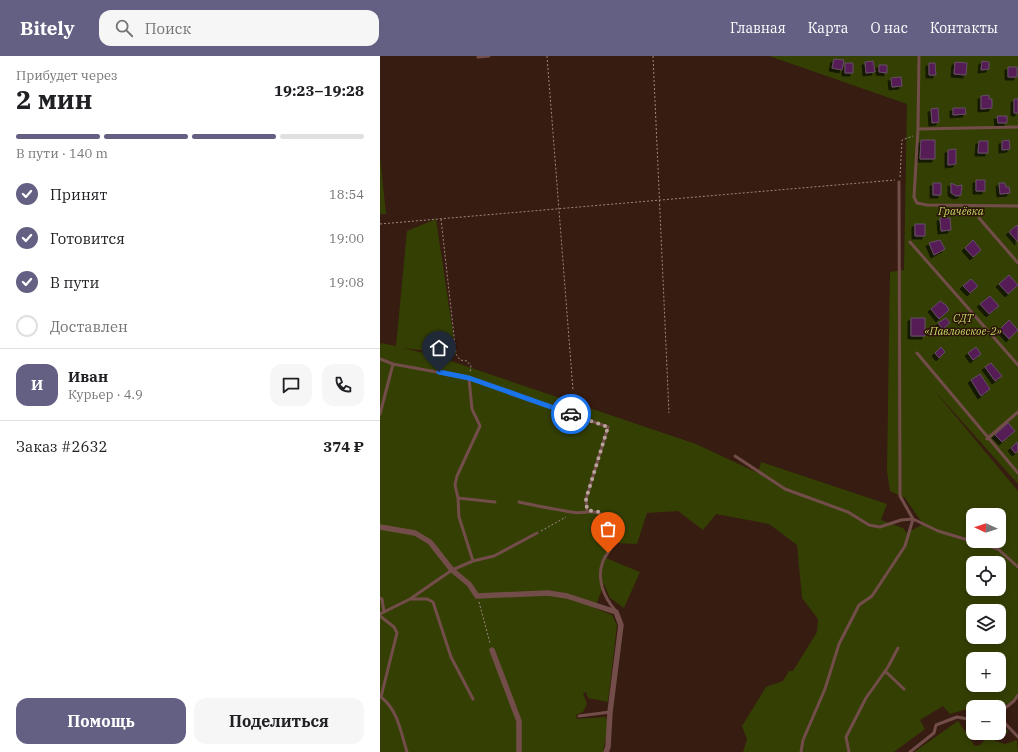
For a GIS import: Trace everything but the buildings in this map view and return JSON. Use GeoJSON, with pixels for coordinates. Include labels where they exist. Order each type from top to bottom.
{"type":"FeatureCollection","features":[{"type":"Feature","properties":{"kind":"street"},"geometry":{"type":"LineString","coordinates":[[380,527],[415,533],[430,542],[452,570],[469,584],[477,596],[548,593],[567,596],[616,612],[622,625],[606,752]]}},
{"type":"Feature","properties":{"kind":"street"},"geometry":{"type":"LineString","coordinates":[[492,650],[519,721],[518,752]]}},
{"type":"Feature","properties":{"kind":"lane"},"geometry":{"type":"LineString","coordinates":[[478,57],[488,56]]}},
{"type":"Feature","properties":{"kind":"lane"},"geometry":{"type":"LineString","coordinates":[[919,56],[918,134],[914,197],[917,203],[928,205],[1018,206]]}},
{"type":"Feature","properties":{"kind":"lane"},"geometry":{"type":"LineString","coordinates":[[918,128],[1018,127]]}},
{"type":"Feature","properties":{"kind":"lane"},"geometry":{"type":"LineString","coordinates":[[801,752],[803,740],[825,689],[839,644],[860,605],[872,596],[905,546],[913,519],[900,496],[899,182]]}},
{"type":"Feature","properties":{"kind":"lane"},"geometry":{"type":"LineString","coordinates":[[979,218],[1018,263]]}},
{"type":"Feature","properties":{"kind":"lane"},"geometry":{"type":"LineString","coordinates":[[910,242],[1018,365]]}},
{"type":"Feature","properties":{"kind":"lane"},"geometry":{"type":"LineString","coordinates":[[917,353],[987,439],[1018,473]]}},
{"type":"Feature","properties":{"kind":"lane"},"geometry":{"type":"LineString","coordinates":[[380,359],[393,364],[469,378],[608,427],[586,499],[587,510]]}},
{"type":"Feature","properties":{"kind":"lane"},"geometry":{"type":"LineString","coordinates":[[380,414],[393,364]]}},
{"type":"Feature","properties":{"kind":"lane"},"geometry":{"type":"LineString","coordinates":[[469,378],[472,409],[480,426],[457,476],[455,485],[458,498],[458,518],[473,561]]}},
{"type":"Feature","properties":{"kind":"lane"},"geometry":{"type":"LineString","coordinates":[[987,439],[1018,412]]}},
{"type":"Feature","properties":{"kind":"lane"},"geometry":{"type":"LineString","coordinates":[[735,456],[785,488],[848,512],[869,525],[880,527],[902,520],[913,519],[938,531],[998,549],[1018,567]]}},
{"type":"Feature","properties":{"kind":"lane"},"geometry":{"type":"LineString","coordinates":[[458,498],[495,502]]}},
{"type":"Feature","properties":{"kind":"lane"},"geometry":{"type":"LineString","coordinates":[[519,502],[574,513],[587,510],[599,512],[607,517],[611,530],[612,544],[603,562],[600,577],[604,597],[616,612]]}},
{"type":"Feature","properties":{"kind":"lane"},"geometry":{"type":"LineString","coordinates":[[381,614],[410,599],[452,570],[473,561],[494,556],[537,533]]}},
{"type":"Feature","properties":{"kind":"lane"},"geometry":{"type":"LineString","coordinates":[[380,598],[382,598],[383,602],[381,614]]}},
{"type":"Feature","properties":{"kind":"lane"},"geometry":{"type":"LineString","coordinates":[[410,599],[427,599],[434,602],[451,657],[473,700]]}},
{"type":"Feature","properties":{"kind":"lane"},"geometry":{"type":"LineString","coordinates":[[381,614],[394,627],[397,633],[381,697],[388,703],[395,713],[407,752]]}},
{"type":"Feature","properties":{"kind":"lane"},"geometry":{"type":"LineString","coordinates":[[849,752],[846,737],[866,698],[885,671],[898,648]]}},
{"type":"Feature","properties":{"kind":"lane"},"geometry":{"type":"LineString","coordinates":[[885,671],[904,689]]}},
{"type":"Feature","properties":{"kind":"lane"},"geometry":{"type":"LineString","coordinates":[[1006,707],[1014,701],[1018,695]]}},
{"type":"Feature","properties":{"kind":"lane"},"geometry":{"type":"LineString","coordinates":[[1014,701],[1018,700]]}},
{"type":"Feature","properties":{"kind":"lane"},"geometry":{"type":"LineString","coordinates":[[579,716],[610,712]]}},
{"type":"Feature","properties":{"kind":"lane"},"geometry":{"type":"LineString","coordinates":[[910,752],[934,733],[936,725],[957,717],[966,719]]}},
{"type":"Feature","properties":{"kind":"lane"},"geometry":{"type":"LineString","coordinates":[[1006,725],[1018,738]]}},
{"type":"Feature","properties":{"kind":"path"},"geometry":{"type":"LineString","coordinates":[[547,56],[573,390]]}},
{"type":"Feature","properties":{"kind":"path"},"geometry":{"type":"LineString","coordinates":[[653,56],[669,413]]}},
{"type":"Feature","properties":{"kind":"path"},"geometry":{"type":"LineString","coordinates":[[380,224],[893,180],[899,182],[902,140],[918,134]]}},
{"type":"Feature","properties":{"kind":"path"},"geometry":{"type":"LineString","coordinates":[[441,219],[456,354],[460,360],[468,361],[471,366],[469,378]]}},
{"type":"Feature","properties":{"kind":"path"},"geometry":{"type":"LineString","coordinates":[[537,533],[574,513]]}},
{"type":"Feature","properties":{"kind":"path"},"geometry":{"type":"LineString","coordinates":[[477,596],[492,650]]}},
{"type":"Feature","properties":{"kind":"green space"},"geometry":{"type":"Polygon","coordinates":[[[769,56],[1018,56],[1018,484],[932,388],[1018,491],[1018,699],[1006,705],[1006,700],[966,700],[966,709],[950,714],[943,706],[920,720],[925,729],[894,752],[743,752],[747,739],[742,726],[766,687],[783,681],[789,671],[793,671],[817,632],[818,619],[802,598],[797,545],[769,524],[716,514],[703,530],[678,511],[647,513],[637,544],[615,543],[606,558],[640,572],[624,608],[610,598],[604,584],[595,608],[612,615],[617,625],[608,702],[588,698],[586,692],[583,693],[587,704],[583,712],[576,715],[577,719],[606,717],[608,726],[603,752],[380,752],[380,343],[396,346],[407,231],[436,219],[456,354],[402,348],[433,355],[696,444],[758,473],[761,462],[887,504],[881,520],[903,528],[907,533],[923,524],[905,498],[890,491],[887,471],[890,272],[904,270],[907,104],[769,56]]]}},
{"type":"Feature","properties":{"kind":"green space"},"geometry":{"type":"Polygon","coordinates":[[[380,156],[386,214],[380,214],[380,156]]]}},
{"type":"Feature","properties":{"kind":"green space"},"geometry":{"type":"Polygon","coordinates":[[[958,721],[966,733],[966,740],[971,740],[975,746],[980,745],[984,740],[995,740],[1005,744],[1017,740],[1018,752],[914,752],[958,721]]]}},
{"type":"Feature","properties":{"kind":"way so far"},"geometry":{"type":"LineString","coordinates":[[571,414],[608,427],[586,499],[587,510],[599,512],[607,517],[611,530],[612,544],[608,553]]}},
{"type":"Feature","properties":{"kind":"route"},"geometry":{"type":"LineString","coordinates":[[439,372],[469,378],[571,414]]}},
{"type":"Feature","properties":{"kind":"park label","name":"Грачёвка"},"geometry":{"type":"Point","coordinates":[961,211]}},
{"type":"Feature","properties":{"kind":"park label","name":"СДТ «Павловское-2»"},"geometry":{"type":"Point","coordinates":[963,324]}}]}
